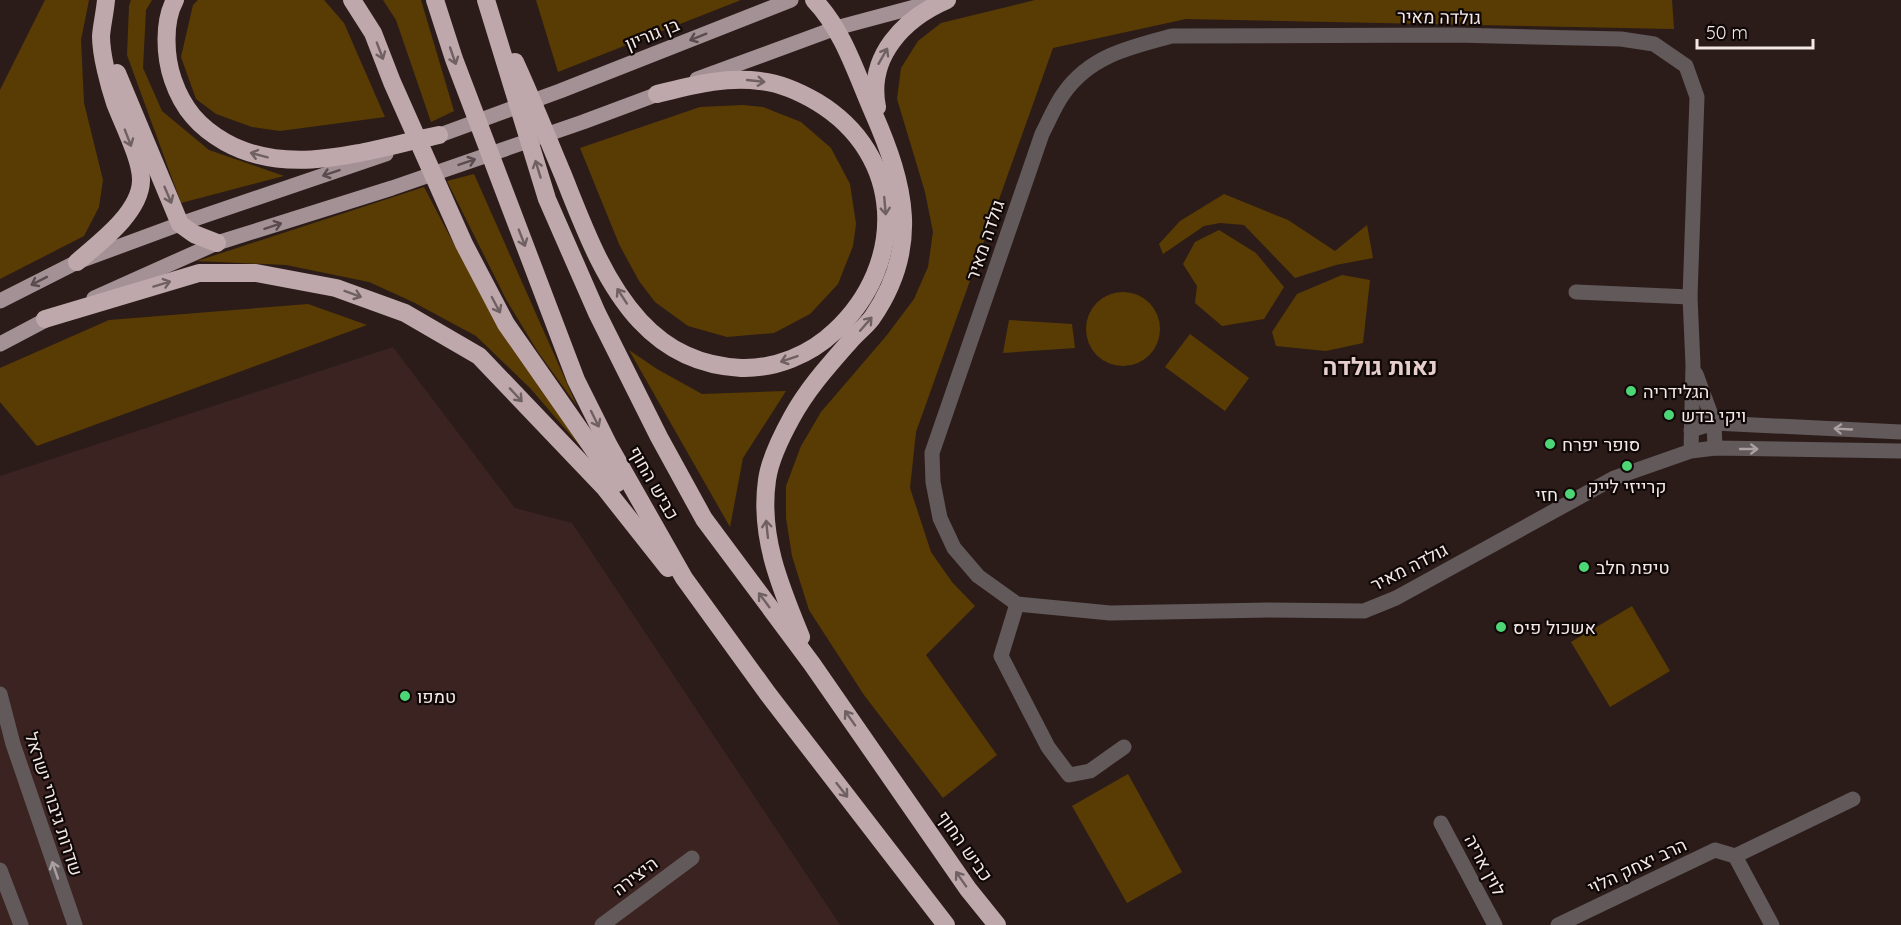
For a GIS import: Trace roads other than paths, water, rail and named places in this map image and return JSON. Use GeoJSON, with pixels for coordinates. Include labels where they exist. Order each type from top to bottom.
{"type":"FeatureCollection","features":[{"type":"Feature","properties":{"kind":"highway"},"geometry":{"type":"LineString","coordinates":[[78,262],[118,227],[134,202],[141,183],[139,167],[114,100],[107,74],[101,37],[106,0]]}},
{"type":"Feature","properties":{"kind":"highway"},"geometry":{"type":"LineString","coordinates":[[116,0],[112,11],[113,42],[118,77],[180,224],[194,234],[217,243]]}},
{"type":"Feature","properties":{"kind":"highway"},"geometry":{"type":"LineString","coordinates":[[175,0],[171,8],[166,39],[171,75],[179,96],[192,118],[211,134],[256,156],[276,159],[317,159],[382,151],[439,135]]}},
{"type":"Feature","properties":{"kind":"highway"},"geometry":{"type":"LineString","coordinates":[[352,0],[373,33],[392,82],[464,244],[506,324],[684,578]]}},
{"type":"Feature","properties":{"kind":"highway","name":"כביש החוף"},"geometry":{"type":"LineString","coordinates":[[435,0],[454,59],[576,380],[609,447],[684,578],[768,694],[946,925]]}},
{"type":"Feature","properties":{"kind":"highway"},"geometry":{"type":"LineString","coordinates":[[487,0],[536,110],[583,225],[607,272],[640,321],[671,347],[691,358],[707,364],[731,367],[752,368],[789,360],[823,342],[857,309],[875,277],[882,258],[886,234],[883,191],[878,171],[867,149],[853,131],[830,111],[806,95],[787,87],[740,79],[702,84],[657,94]]}},
{"type":"Feature","properties":{"kind":"highway","name":"כביש החוף"},"geometry":{"type":"LineString","coordinates":[[487,0],[547,199],[597,313],[659,437],[704,519],[812,664],[968,889],[997,925]]}},
{"type":"Feature","properties":{"kind":"highway"},"geometry":{"type":"LineString","coordinates":[[812,664],[778,581],[772,558],[765,508],[767,478],[783,436],[798,406],[814,383],[871,319],[891,284],[899,262],[903,235],[900,188],[882,133],[836,28],[814,0]]}},
{"type":"Feature","properties":{"kind":"highway"},"geometry":{"type":"LineString","coordinates":[[882,133],[874,80],[878,64],[902,30],[916,17],[947,0]]}},
{"type":"Feature","properties":{"kind":"highway"},"geometry":{"type":"LineString","coordinates":[[45,319],[199,273],[256,273],[336,288],[405,313],[480,356],[603,487],[768,694]]}},
{"type":"Feature","properties":{"kind":"main road","name":"בן גוריון"},"geometry":{"type":"LineString","coordinates":[[439,135],[560,92],[791,0]]}},
{"type":"Feature","properties":{"kind":"main road"},"geometry":{"type":"LineString","coordinates":[[0,344],[45,319],[217,243],[392,188],[583,122],[836,28],[942,0]]}},
{"type":"Feature","properties":{"kind":"main road"},"geometry":{"type":"LineString","coordinates":[[0,301],[78,262],[382,151]]}},
{"type":"Feature","properties":{"kind":"street","name":"גולדה מאיר"},"geometry":{"type":"LineString","coordinates":[[1691,451],[1693,365],[1690,297],[1697,97],[1686,66],[1654,44],[1621,39],[1455,35],[1172,36],[1137,45],[1095,62],[1064,93],[1042,134],[932,453],[933,482],[940,518],[954,548],[978,576],[1017,604],[1110,613],[1364,611],[1396,598],[1614,478],[1691,451],[1715,448],[1901,451]]}},
{"type":"Feature","properties":{"kind":"street"},"geometry":{"type":"LineString","coordinates":[[1576,292],[1690,297]]}},
{"type":"Feature","properties":{"kind":"street","name":"גולדה מאיר"},"geometry":{"type":"LineString","coordinates":[[1693,365],[1714,423],[1715,448]]}},
{"type":"Feature","properties":{"kind":"street"},"geometry":{"type":"LineString","coordinates":[[1691,430],[1714,423],[1901,432]]}},
{"type":"Feature","properties":{"kind":"street"},"geometry":{"type":"LineString","coordinates":[[1878,430],[1878,450]]}},
{"type":"Feature","properties":{"kind":"street"},"geometry":{"type":"LineString","coordinates":[[1017,604],[1001,656],[1048,747],[1069,775],[1090,771],[1124,747]]}},
{"type":"Feature","properties":{"kind":"street","name":"שדרות גיבורי ישראל"},"geometry":{"type":"LineString","coordinates":[[0,694],[13,744],[75,925]]}},
{"type":"Feature","properties":{"kind":"street","name":"הרב יצחק הלוי"},"geometry":{"type":"LineString","coordinates":[[1558,925],[1716,850],[1735,856],[1853,799]]}},
{"type":"Feature","properties":{"kind":"street","name":"לוין אריה"},"geometry":{"type":"LineString","coordinates":[[1441,823],[1495,925]]}},
{"type":"Feature","properties":{"kind":"street"},"geometry":{"type":"LineString","coordinates":[[1735,856],[1772,925]]}},
{"type":"Feature","properties":{"kind":"street","name":"היצירה"},"geometry":{"type":"LineString","coordinates":[[603,925],[692,858]]}},
{"type":"Feature","properties":{"kind":"street"},"geometry":{"type":"LineString","coordinates":[[0,870],[21,925]]}},
{"type":"Feature","properties":{"kind":"place","name":"הגלידריה"},"geometry":{"type":"Point","coordinates":[1631,391]}},
{"type":"Feature","properties":{"kind":"place","name":"ויקי בדש"},"geometry":{"type":"Point","coordinates":[1669,415]}},
{"type":"Feature","properties":{"kind":"place","name":"סופר יפרח"},"geometry":{"type":"Point","coordinates":[1550,444]}},
{"type":"Feature","properties":{"kind":"place","name":"קרייזי לייק"},"geometry":{"type":"Point","coordinates":[1627,466]}},
{"type":"Feature","properties":{"kind":"place","name":"חזי"},"geometry":{"type":"Point","coordinates":[1570,494]}},
{"type":"Feature","properties":{"kind":"place","name":"טיפת חלב"},"geometry":{"type":"Point","coordinates":[1584,567]}},
{"type":"Feature","properties":{"kind":"place","name":"אשכול פיס"},"geometry":{"type":"Point","coordinates":[1501,627]}},
{"type":"Feature","properties":{"kind":"place","name":"טמפו"},"geometry":{"type":"Point","coordinates":[405,696]}},
{"type":"Feature","properties":{"kind":"district","name":"נאות גולדה"},"geometry":{"type":"Point","coordinates":[1380,366]}}]}
